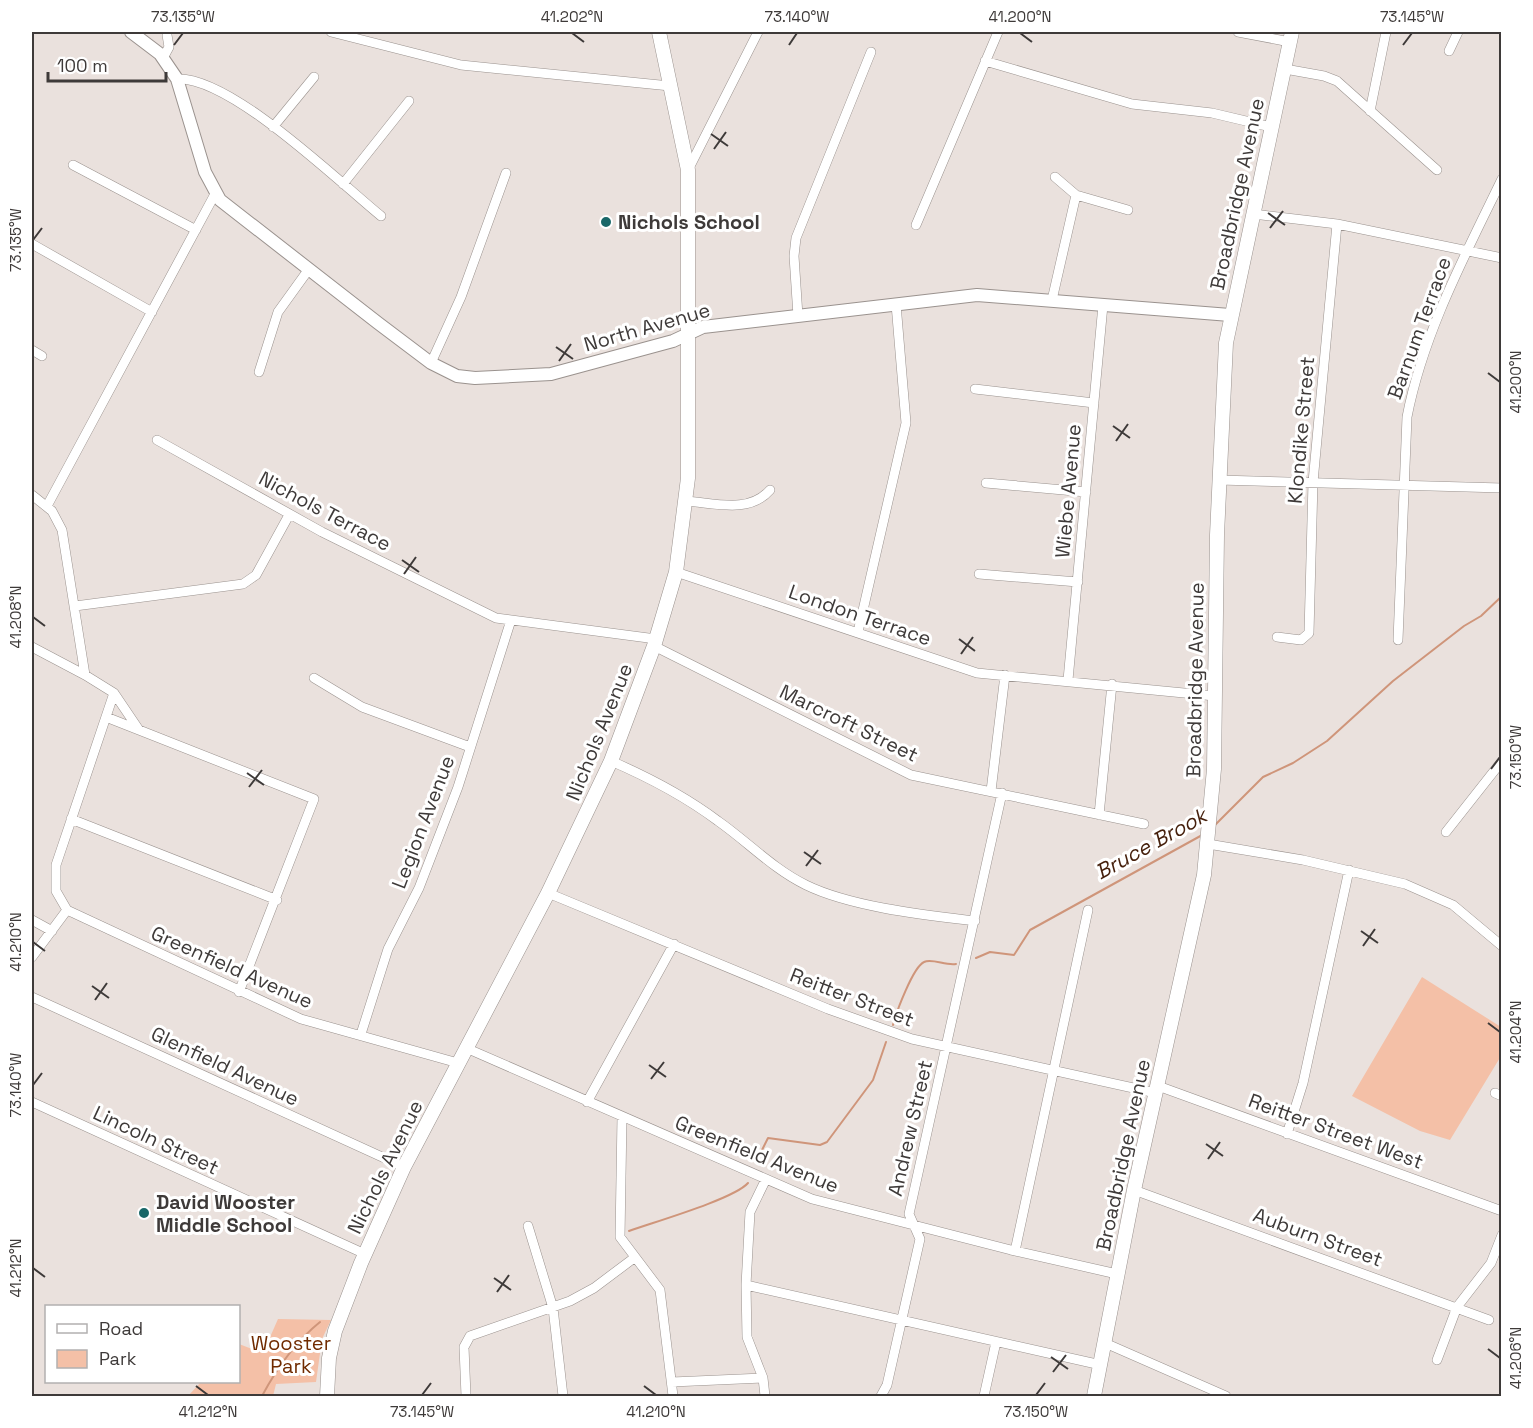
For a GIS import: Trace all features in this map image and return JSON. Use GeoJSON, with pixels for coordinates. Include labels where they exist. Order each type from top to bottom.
{"type":"FeatureCollection","features":[{"type":"Feature","properties":{"kind":"main road","name":"Nichols Avenue"},"geometry":{"type":"LineString","coordinates":[[327,1396],[329,1358],[335,1331],[365,1254],[404,1167],[548,893],[611,761],[655,642],[676,572],[686,501],[690,332],[688,170],[659,32]]}},
{"type":"Feature","properties":{"kind":"main road","name":"Broadbridge Avenue"},"geometry":{"type":"LineString","coordinates":[[1094,1396],[1134,1190],[1209,840],[1215,696],[1222,391],[1230,315],[1291,37]]}},
{"type":"Feature","properties":{"kind":"street","name":"North Avenue"},"geometry":{"type":"LineString","coordinates":[[131,32],[163,58],[177,79],[205,172],[215,194],[432,363],[446,372],[465,378],[551,375],[670,341],[703,327],[977,295],[1230,315]]}},
{"type":"Feature","properties":{"kind":"street"},"geometry":{"type":"LineString","coordinates":[[331,32],[461,65],[670,86]]}},
{"type":"Feature","properties":{"kind":"street"},"geometry":{"type":"LineString","coordinates":[[688,170],[758,32]]}},
{"type":"Feature","properties":{"kind":"street"},"geometry":{"type":"LineString","coordinates":[[916,225],[998,32]]}},
{"type":"Feature","properties":{"kind":"street"},"geometry":{"type":"LineString","coordinates":[[1238,32],[1291,37]]}},
{"type":"Feature","properties":{"kind":"street"},"geometry":{"type":"LineString","coordinates":[[1370,111],[1386,32]]}},
{"type":"Feature","properties":{"kind":"street"},"geometry":{"type":"LineString","coordinates":[[1449,51],[1458,32]]}},
{"type":"Feature","properties":{"kind":"street"},"geometry":{"type":"LineString","coordinates":[[152,48],[168,33]]}},
{"type":"Feature","properties":{"kind":"street"},"geometry":{"type":"LineString","coordinates":[[163,58],[169,47],[168,33]]}},
{"type":"Feature","properties":{"kind":"street"},"geometry":{"type":"LineString","coordinates":[[798,316],[794,256],[796,238],[871,52]]}},
{"type":"Feature","properties":{"kind":"street"},"geometry":{"type":"LineString","coordinates":[[985,61],[1132,104],[1212,113],[1271,127]]}},
{"type":"Feature","properties":{"kind":"street"},"geometry":{"type":"LineString","coordinates":[[1285,69],[1330,78],[1437,170]]}},
{"type":"Feature","properties":{"kind":"street"},"geometry":{"type":"LineString","coordinates":[[273,127],[314,77]]}},
{"type":"Feature","properties":{"kind":"street"},"geometry":{"type":"LineString","coordinates":[[177,79],[211,86],[232,96],[381,216]]}},
{"type":"Feature","properties":{"kind":"street"},"geometry":{"type":"LineString","coordinates":[[342,184],[409,101]]}},
{"type":"Feature","properties":{"kind":"street"},"geometry":{"type":"LineString","coordinates":[[73,165],[196,230]]}},
{"type":"Feature","properties":{"kind":"street"},"geometry":{"type":"LineString","coordinates":[[432,363],[461,297],[506,173]]}},
{"type":"Feature","properties":{"kind":"street"},"geometry":{"type":"LineString","coordinates":[[1055,177],[1076,195],[1128,210]]}},
{"type":"Feature","properties":{"kind":"street","name":"Barnum Terrace"},"geometry":{"type":"LineString","coordinates":[[1398,640],[1407,417],[1412,391],[1466,251],[1502,180]]}},
{"type":"Feature","properties":{"kind":"street"},"geometry":{"type":"LineString","coordinates":[[47,506],[215,194]]}},
{"type":"Feature","properties":{"kind":"street"},"geometry":{"type":"LineString","coordinates":[[1052,300],[1076,195]]}},
{"type":"Feature","properties":{"kind":"street"},"geometry":{"type":"LineString","coordinates":[[1253,213],[1337,224],[1502,258]]}},
{"type":"Feature","properties":{"kind":"street","name":"Klondike Street"},"geometry":{"type":"LineString","coordinates":[[1277,637],[1306,639],[1309,633],[1313,482],[1337,224]]}},
{"type":"Feature","properties":{"kind":"street"},"geometry":{"type":"LineString","coordinates":[[32,244],[152,312]]}},
{"type":"Feature","properties":{"kind":"street"},"geometry":{"type":"LineString","coordinates":[[259,372],[278,312],[309,269]]}},
{"type":"Feature","properties":{"kind":"street"},"geometry":{"type":"LineString","coordinates":[[858,632],[906,423],[896,304]]}},
{"type":"Feature","properties":{"kind":"street","name":"Wiebe Avenue"},"geometry":{"type":"LineString","coordinates":[[1068,680],[1103,305]]}},
{"type":"Feature","properties":{"kind":"street"},"geometry":{"type":"LineString","coordinates":[[32,350],[42,356]]}},
{"type":"Feature","properties":{"kind":"street"},"geometry":{"type":"LineString","coordinates":[[975,389],[1094,403]]}},
{"type":"Feature","properties":{"kind":"street","name":"Nichols Terrace"},"geometry":{"type":"LineString","coordinates":[[157,440],[289,515],[488,614],[511,620],[655,642]]}},
{"type":"Feature","properties":{"kind":"street"},"geometry":{"type":"LineString","coordinates":[[1219,480],[1502,488]]}},
{"type":"Feature","properties":{"kind":"street"},"geometry":{"type":"LineString","coordinates":[[986,483],[1086,492]]}},
{"type":"Feature","properties":{"kind":"street"},"geometry":{"type":"LineString","coordinates":[[686,501],[748,505],[758,502],[770,490]]}},
{"type":"Feature","properties":{"kind":"street"},"geometry":{"type":"LineString","coordinates":[[32,495],[47,506],[62,530],[85,675]]}},
{"type":"Feature","properties":{"kind":"street"},"geometry":{"type":"LineString","coordinates":[[75,606],[243,584],[256,575],[289,515]]}},
{"type":"Feature","properties":{"kind":"street","name":"London Terrace"},"geometry":{"type":"LineString","coordinates":[[676,572],[858,632],[956,668],[1215,696]]}},
{"type":"Feature","properties":{"kind":"street"},"geometry":{"type":"LineString","coordinates":[[979,573],[1078,582]]}},
{"type":"Feature","properties":{"kind":"street","name":"Legion Avenue"},"geometry":{"type":"LineString","coordinates":[[361,1034],[388,949],[419,888],[458,787],[511,620]]}},
{"type":"Feature","properties":{"kind":"street","name":"Marcroft Street"},"geometry":{"type":"LineString","coordinates":[[655,642],[911,775],[1144,824]]}},
{"type":"Feature","properties":{"kind":"street"},"geometry":{"type":"LineString","coordinates":[[32,647],[114,693],[139,730]]}},
{"type":"Feature","properties":{"kind":"street"},"geometry":{"type":"LineString","coordinates":[[991,791],[1005,675]]}},
{"type":"Feature","properties":{"kind":"street"},"geometry":{"type":"LineString","coordinates":[[314,678],[362,707],[470,747]]}},
{"type":"Feature","properties":{"kind":"street"},"geometry":{"type":"LineString","coordinates":[[1099,815],[1112,684]]}},
{"type":"Feature","properties":{"kind":"street"},"geometry":{"type":"LineString","coordinates":[[32,957],[67,910],[56,891],[54,875],[114,693]]}},
{"type":"Feature","properties":{"kind":"street"},"geometry":{"type":"LineString","coordinates":[[106,717],[314,799],[277,900],[239,992]]}},
{"type":"Feature","properties":{"kind":"street"},"geometry":{"type":"LineString","coordinates":[[611,761],[685,798],[719,821],[761,857],[818,891],[868,904],[975,921]]}},
{"type":"Feature","properties":{"kind":"street"},"geometry":{"type":"LineString","coordinates":[[1446,832],[1502,762]]}},
{"type":"Feature","properties":{"kind":"street","name":"Andrew Street"},"geometry":{"type":"LineString","coordinates":[[881,1396],[887,1385],[900,1318],[920,1239],[909,1214],[1002,794]]}},
{"type":"Feature","properties":{"kind":"street"},"geometry":{"type":"LineString","coordinates":[[71,819],[277,900]]}},
{"type":"Feature","properties":{"kind":"street"},"geometry":{"type":"LineString","coordinates":[[1209,840],[1405,884],[1442,899],[1461,910],[1502,946]]}},
{"type":"Feature","properties":{"kind":"street"},"geometry":{"type":"LineString","coordinates":[[1287,1134],[1304,1083],[1349,870]]}},
{"type":"Feature","properties":{"kind":"street","name":"Reitter Street"},"geometry":{"type":"LineString","coordinates":[[548,893],[882,1029],[946,1047],[1052,1071],[1157,1090]]}},
{"type":"Feature","properties":{"kind":"street","name":"Greenfield Avenue"},"geometry":{"type":"LineString","coordinates":[[67,910],[301,1019],[458,1063]]}},
{"type":"Feature","properties":{"kind":"street"},"geometry":{"type":"LineString","coordinates":[[1015,1251],[1088,910]]}},
{"type":"Feature","properties":{"kind":"street"},"geometry":{"type":"LineString","coordinates":[[32,920],[52,931]]}},
{"type":"Feature","properties":{"kind":"street"},"geometry":{"type":"LineString","coordinates":[[587,1102],[674,944]]}},
{"type":"Feature","properties":{"kind":"street","name":"Glenfield Avenue"},"geometry":{"type":"LineString","coordinates":[[32,997],[404,1167]]}},
{"type":"Feature","properties":{"kind":"street","name":"Greenfield Avenue"},"geometry":{"type":"LineString","coordinates":[[466,1048],[812,1199],[1015,1251],[1117,1274]]}},
{"type":"Feature","properties":{"kind":"street","name":"Reitter Street West"},"geometry":{"type":"LineString","coordinates":[[1157,1090],[1502,1211]]}},
{"type":"Feature","properties":{"kind":"street","name":"Lincoln Street"},"geometry":{"type":"LineString","coordinates":[[32,1102],[365,1254]]}},
{"type":"Feature","properties":{"kind":"street"},"geometry":{"type":"LineString","coordinates":[[622,1117],[618,1224],[622,1242],[660,1290],[673,1396]]}},
{"type":"Feature","properties":{"kind":"street"},"geometry":{"type":"LineString","coordinates":[[765,1396],[763,1378],[747,1337],[746,1285],[750,1212],[766,1179]]}},
{"type":"Feature","properties":{"kind":"street","name":"Auburn Street"},"geometry":{"type":"LineString","coordinates":[[1134,1190],[1489,1320]]}},
{"type":"Feature","properties":{"kind":"street"},"geometry":{"type":"LineString","coordinates":[[528,1226],[553,1308],[563,1396]]}},
{"type":"Feature","properties":{"kind":"street"},"geometry":{"type":"LineString","coordinates":[[1437,1360],[1457,1307],[1491,1263],[1502,1235]]}},
{"type":"Feature","properties":{"kind":"street"},"geometry":{"type":"LineString","coordinates":[[466,1396],[464,1347],[470,1336],[553,1308],[594,1288],[634,1258]]}},
{"type":"Feature","properties":{"kind":"street"},"geometry":{"type":"LineString","coordinates":[[746,1285],[1101,1365]]}},
{"type":"Feature","properties":{"kind":"street"},"geometry":{"type":"LineString","coordinates":[[984,1396],[996,1342]]}},
{"type":"Feature","properties":{"kind":"street"},"geometry":{"type":"LineString","coordinates":[[1105,1342],[1226,1396]]}},
{"type":"Feature","properties":{"kind":"street"},"geometry":{"type":"LineString","coordinates":[[672,1382],[763,1378]]}},
{"type":"Feature","properties":{"kind":"green space"},"geometry":{"type":"Polygon","coordinates":[[[1422,977],[1501,1027],[1501,1056],[1450,1140],[1420,1131],[1352,1096],[1422,977]]]}},
{"type":"Feature","properties":{"kind":"green space","name":"Wooster Park"},"geometry":{"type":"Polygon","coordinates":[[[278,1319],[331,1320],[322,1339],[316,1382],[276,1384],[273,1396],[188,1396],[200,1383],[240,1383],[240,1344],[263,1353],[278,1319]]]}},
{"type":"Feature","properties":{"kind":"waterway","name":"Bruce Brook"},"geometry":{"type":"LineString","coordinates":[[1213,827],[1263,777],[1293,763],[1327,741],[1393,681],[1464,626],[1481,616],[1502,596]]}},
{"type":"Feature","properties":{"kind":"waterway","name":"Bruce Brook"},"geometry":{"type":"LineString","coordinates":[[976,958],[990,952],[1014,955],[1030,930],[1204,834]]}},
{"type":"Feature","properties":{"kind":"waterway","name":"Bruce Brook"},"geometry":{"type":"LineString","coordinates":[[893,1025],[915,972],[924,962],[956,964]]}},
{"type":"Feature","properties":{"kind":"waterway","name":"Bruce Brook"},"geometry":{"type":"LineString","coordinates":[[756,1162],[768,1138],[820,1145],[827,1142],[873,1080],[886,1042]]}},
{"type":"Feature","properties":{"kind":"waterway","name":"Bruce Brook"},"geometry":{"type":"LineString","coordinates":[[629,1231],[711,1203],[748,1183]]}},
{"type":"Feature","properties":{"kind":"waterway","name":"Bruce Brook"},"geometry":{"type":"LineString","coordinates":[[262,1396],[287,1356],[320,1322]]}},
{"type":"Feature","properties":{"kind":"place","name":"Nichols School"},"geometry":{"type":"Point","coordinates":[606,222]}},
{"type":"Feature","properties":{"kind":"place","name":"David Wooster Middle School"},"geometry":{"type":"Point","coordinates":[144,1213]}}]}
